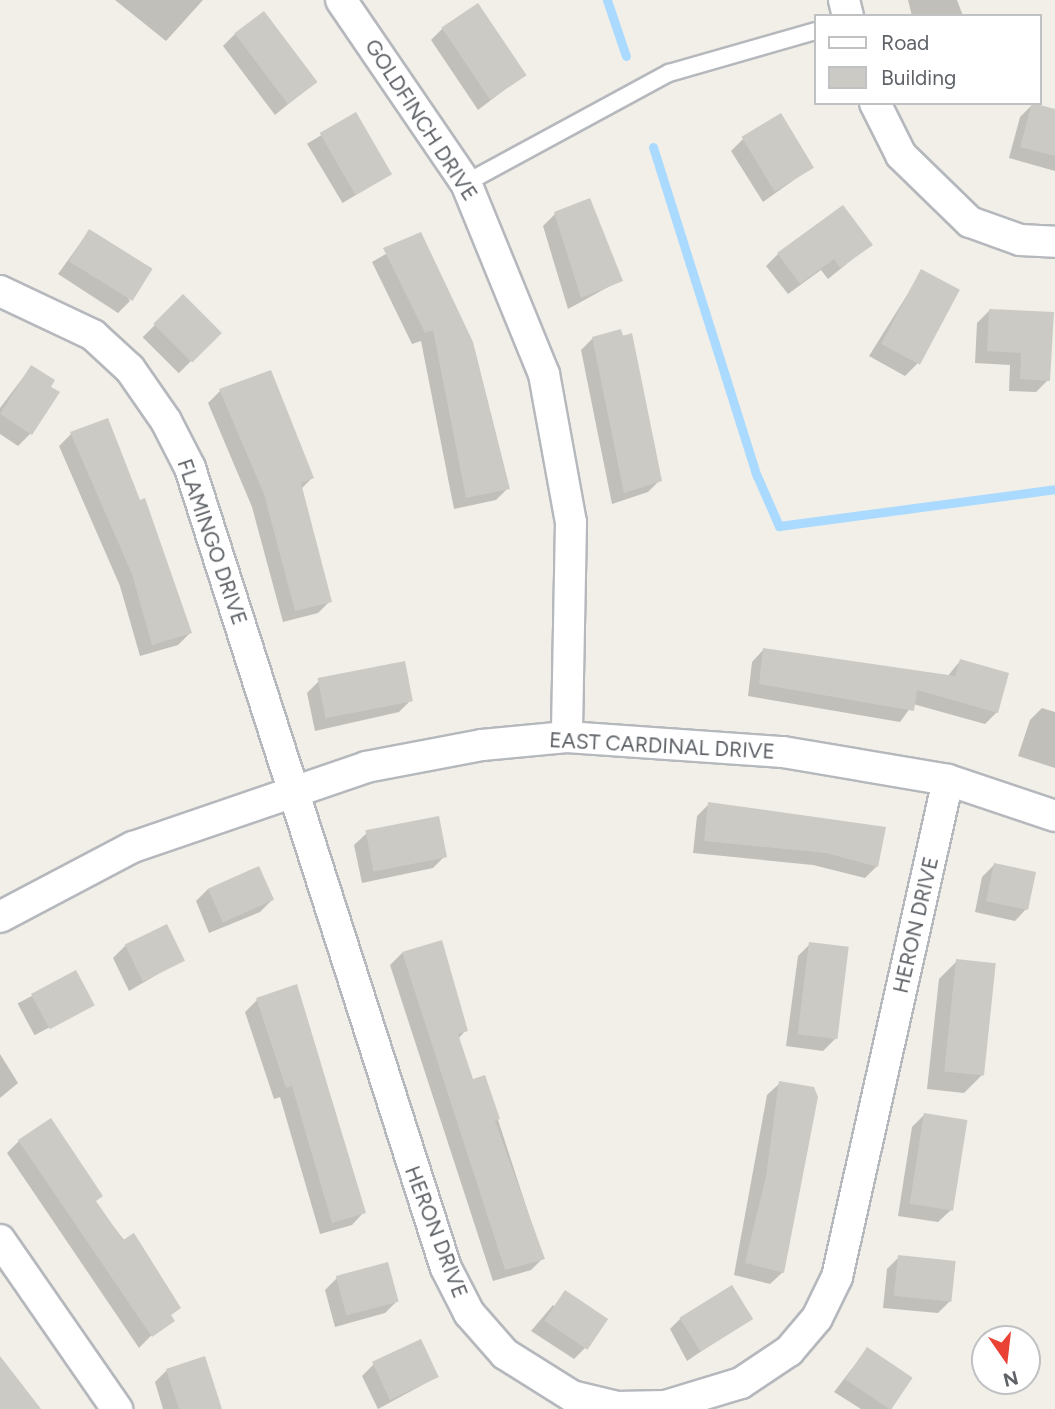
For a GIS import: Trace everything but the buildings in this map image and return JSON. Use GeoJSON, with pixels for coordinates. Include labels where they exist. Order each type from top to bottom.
{"type":"FeatureCollection","features":[{"type":"Feature","properties":{"kind":"street","name":"GOLDFINCH DRIVE"},"geometry":{"type":"LineString","coordinates":[[341,0],[466,183],[515,292],[544,374],[561,451],[571,522],[567,737]]}},
{"type":"Feature","properties":{"kind":"street"},"geometry":{"type":"LineString","coordinates":[[876,105],[901,155],[930,190],[970,222],[1020,240],[1055,242]]}},
{"type":"Feature","properties":{"kind":"street","name":"FLAMINGO DRIVE"},"geometry":{"type":"LineString","coordinates":[[0,291],[93,335],[130,369],[166,421],[190,468],[292,791]]}},
{"type":"Feature","properties":{"kind":"street","name":"EAST CARDINAL DRIVE"},"geometry":{"type":"LineString","coordinates":[[0,917],[133,847],[366,767],[482,745],[567,737],[783,752],[948,780],[1055,816]]}},
{"type":"Feature","properties":{"kind":"street","name":"HERON DRIVE"},"geometry":{"type":"LineString","coordinates":[[292,791],[416,1186],[469,1313],[505,1354],[539,1379],[572,1396],[629,1407],[665,1406],[741,1384],[789,1351],[817,1318],[837,1277],[948,780]]}},
{"type":"Feature","properties":{"kind":"street"},"geometry":{"type":"LineString","coordinates":[[0,1240],[117,1409]]}},
{"type":"Feature","properties":{"kind":"lane"},"geometry":{"type":"LineString","coordinates":[[466,183],[669,74],[814,31]]}},
{"type":"Feature","properties":{"kind":"waterway"},"geometry":{"type":"LineString","coordinates":[[607,0],[626,56]]}},
{"type":"Feature","properties":{"kind":"waterway"},"geometry":{"type":"LineString","coordinates":[[653,147],[757,476],[779,526],[1055,489]]}}]}
